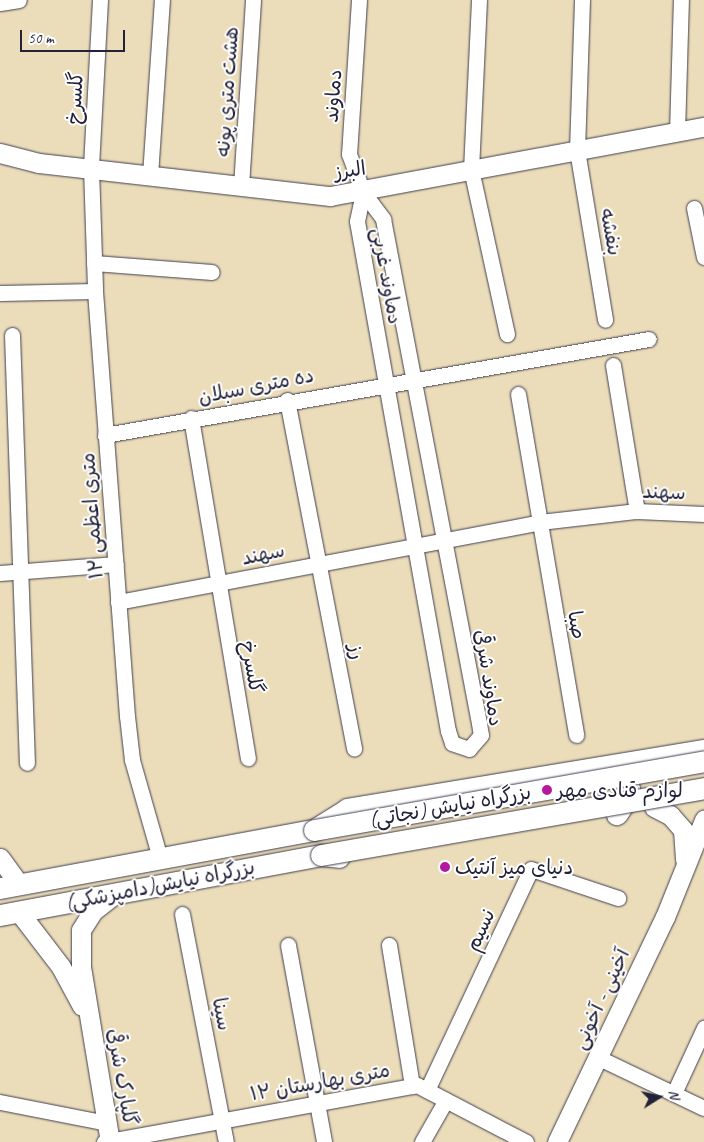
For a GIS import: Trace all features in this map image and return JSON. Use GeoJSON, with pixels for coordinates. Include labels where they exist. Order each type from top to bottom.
{"type":"FeatureCollection","features":[{"type":"Feature","properties":{"kind":"highway"},"geometry":{"type":"LineString","coordinates":[[314,830],[346,809],[704,750]]}},
{"type":"Feature","properties":{"kind":"highway","name":"بزرگراه نیایش (نجاتی)"},"geometry":{"type":"LineString","coordinates":[[314,830],[704,761]]}},
{"type":"Feature","properties":{"kind":"highway"},"geometry":{"type":"LineString","coordinates":[[603,767],[617,773],[629,788],[629,796],[617,814]]}},
{"type":"Feature","properties":{"kind":"highway","name":"بزرگراه نیایش (نجاتی)"},"geometry":{"type":"LineString","coordinates":[[321,855],[704,788]]}},
{"type":"Feature","properties":{"kind":"highway"},"geometry":{"type":"LineString","coordinates":[[321,855],[358,859],[704,797]]}},
{"type":"Feature","properties":{"kind":"highway","name":"بزرگراه نیایش(دامپزشکی)"},"geometry":{"type":"LineString","coordinates":[[9,886],[314,830]]}},
{"type":"Feature","properties":{"kind":"highway","name":"بزرگراه نیایش(دامپزشکی)"},"geometry":{"type":"LineString","coordinates":[[10,913],[321,855]]}},
{"type":"Feature","properties":{"kind":"main road","name":"البرز"},"geometry":{"type":"LineString","coordinates":[[0,153],[39,163],[330,196],[363,192],[471,168],[704,127]]}},
{"type":"Feature","properties":{"kind":"main road"},"geometry":{"type":"LineString","coordinates":[[654,807],[670,815],[683,830],[687,848],[683,874]]}},
{"type":"Feature","properties":{"kind":"main road"},"geometry":{"type":"LineString","coordinates":[[683,874],[704,820]]}},
{"type":"Feature","properties":{"kind":"main road"},"geometry":{"type":"LineString","coordinates":[[683,874],[704,856]]}},
{"type":"Feature","properties":{"kind":"main road"},"geometry":{"type":"LineString","coordinates":[[0,858],[9,886]]}},
{"type":"Feature","properties":{"kind":"main road","name":"آخینی - آخونی"},"geometry":{"type":"LineString","coordinates":[[556,1142],[599,1058],[683,874]]}},
{"type":"Feature","properties":{"kind":"main road","name":"گلپارک شرقی"},"geometry":{"type":"LineString","coordinates":[[108,1137],[81,967],[81,930],[93,911],[115,894]]}},
{"type":"Feature","properties":{"kind":"main road","name":"گلپارک شرقی"},"geometry":{"type":"LineString","coordinates":[[10,913],[61,967],[90,1020]]}},
{"type":"Feature","properties":{"kind":"street"},"geometry":{"type":"LineString","coordinates":[[0,3],[19,0]]}},
{"type":"Feature","properties":{"kind":"street","name":"گلسرخ"},"geometry":{"type":"LineString","coordinates":[[91,168],[100,0]]}},
{"type":"Feature","properties":{"kind":"street"},"geometry":{"type":"LineString","coordinates":[[150,175],[162,0]]}},
{"type":"Feature","properties":{"kind":"street","name":"هشت متری پونه"},"geometry":{"type":"LineString","coordinates":[[241,186],[253,0]]}},
{"type":"Feature","properties":{"kind":"street","name":"دماوند"},"geometry":{"type":"LineString","coordinates":[[359,0],[349,154],[363,192]]}},
{"type":"Feature","properties":{"kind":"street"},"geometry":{"type":"LineString","coordinates":[[479,0],[471,168],[507,334]]}},
{"type":"Feature","properties":{"kind":"street","name":"بنفشه"},"geometry":{"type":"LineString","coordinates":[[582,0],[577,150],[605,320]]}},
{"type":"Feature","properties":{"kind":"street"},"geometry":{"type":"LineString","coordinates":[[676,132],[681,0]]}},
{"type":"Feature","properties":{"kind":"street","name":"۱۲ متری اعظمی"},"geometry":{"type":"LineString","coordinates":[[91,168],[95,291],[118,602],[132,760],[160,858]]}},
{"type":"Feature","properties":{"kind":"street","name":"دماوند غربی"},"geometry":{"type":"LineString","coordinates":[[363,192],[383,218],[444,538]]}},
{"type":"Feature","properties":{"kind":"street","name":"دماوند غربی"},"geometry":{"type":"LineString","coordinates":[[363,192],[357,221],[415,544]]}},
{"type":"Feature","properties":{"kind":"street"},"geometry":{"type":"LineString","coordinates":[[694,208],[704,256]]}},
{"type":"Feature","properties":{"kind":"street"},"geometry":{"type":"LineString","coordinates":[[94,262],[212,272]]}},
{"type":"Feature","properties":{"kind":"street"},"geometry":{"type":"LineString","coordinates":[[0,293],[95,291]]}},
{"type":"Feature","properties":{"kind":"street"},"geometry":{"type":"LineString","coordinates":[[12,335],[27,763]]}},
{"type":"Feature","properties":{"kind":"street","name":"ده متری سبلان"},"geometry":{"type":"LineString","coordinates":[[105,435],[287,400],[386,383],[415,380],[649,339]]}},
{"type":"Feature","properties":{"kind":"street"},"geometry":{"type":"LineString","coordinates":[[613,365],[637,511]]}},
{"type":"Feature","properties":{"kind":"street","name":"صبا"},"geometry":{"type":"LineString","coordinates":[[518,394],[576,735]]}},
{"type":"Feature","properties":{"kind":"street","name":"رز"},"geometry":{"type":"LineString","coordinates":[[287,400],[320,562],[354,749]]}},
{"type":"Feature","properties":{"kind":"street","name":"گلسرخ"},"geometry":{"type":"LineString","coordinates":[[191,418],[248,758]]}},
{"type":"Feature","properties":{"kind":"street","name":"سهند"},"geometry":{"type":"LineString","coordinates":[[118,602],[444,538],[540,522],[637,511],[704,514]]}},
{"type":"Feature","properties":{"kind":"street","name":"دماوند شرقی"},"geometry":{"type":"LineString","coordinates":[[415,544],[448,730],[452,743],[468,749],[477,744],[479,723],[444,538]]}},
{"type":"Feature","properties":{"kind":"street"},"geometry":{"type":"LineString","coordinates":[[0,573],[116,564]]}},
{"type":"Feature","properties":{"kind":"street","name":"نسیم"},"geometry":{"type":"LineString","coordinates":[[427,1090],[531,869],[618,898]]}},
{"type":"Feature","properties":{"kind":"street","name":"سینا"},"geometry":{"type":"LineString","coordinates":[[182,914],[226,1142]]}},
{"type":"Feature","properties":{"kind":"street"},"geometry":{"type":"LineString","coordinates":[[288,945],[324,1142]]}},
{"type":"Feature","properties":{"kind":"street"},"geometry":{"type":"LineString","coordinates":[[389,945],[412,1086]]}},
{"type":"Feature","properties":{"kind":"street"},"geometry":{"type":"LineString","coordinates":[[674,1093],[704,1028]]}},
{"type":"Feature","properties":{"kind":"street"},"geometry":{"type":"LineString","coordinates":[[599,1058],[704,1108]]}},
{"type":"Feature","properties":{"kind":"street","name":"۱۲ متری بهارستان"},"geometry":{"type":"LineString","coordinates":[[108,1137],[222,1121],[412,1086],[427,1090],[526,1142]]}},
{"type":"Feature","properties":{"kind":"street"},"geometry":{"type":"LineString","coordinates":[[422,1142],[446,1100]]}},
{"type":"Feature","properties":{"kind":"street"},"geometry":{"type":"LineString","coordinates":[[0,1102],[108,1137]]}},
{"type":"Feature","properties":{"kind":"place","name":"لوازم قنادی مهر"},"geometry":{"type":"Point","coordinates":[547,790]}},
{"type":"Feature","properties":{"kind":"place","name":"دنیای میز آنتیک"},"geometry":{"type":"Point","coordinates":[445,867]}}]}
